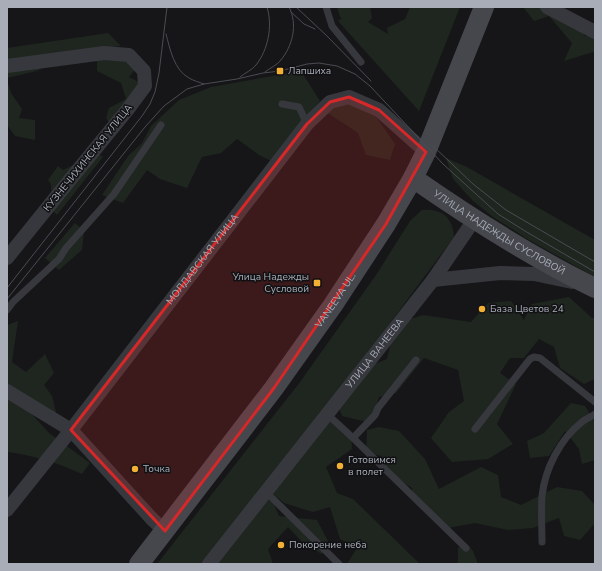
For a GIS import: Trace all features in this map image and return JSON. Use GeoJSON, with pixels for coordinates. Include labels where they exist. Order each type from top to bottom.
{"type":"FeatureCollection","features":[{"type":"Feature","properties":{"kind":"main road","name":"VANEEVA UL."},"geometry":{"type":"LineString","coordinates":[[138,564],[285,374],[372,247],[414,178],[426,152],[484,7]]}},
{"type":"Feature","properties":{"kind":"main road","name":"УЛИЦА НАДЕЖДЫ СУСЛОВОЙ"},"geometry":{"type":"LineString","coordinates":[[414,178],[474,220],[523,250],[591,286]]}},
{"type":"Feature","properties":{"kind":"street"},"geometry":{"type":"LineString","coordinates":[[547,7],[595,32]]}},
{"type":"Feature","properties":{"kind":"street","name":"КУЗНЕЧИХИНСКАЯ УЛИЦА"},"geometry":{"type":"LineString","coordinates":[[7,66],[104,53],[129,55],[144,71],[145,86],[7,258]]}},
{"type":"Feature","properties":{"kind":"street","name":"МОЛДАВСКАЯ УЛИЦА"},"geometry":{"type":"LineString","coordinates":[[7,510],[71,430],[307,124],[330,102],[349,97],[380,110],[426,152]]}},
{"type":"Feature","properties":{"kind":"street","name":"УЛИЦА ВАНЕЕВА"},"geometry":{"type":"LineString","coordinates":[[328,414],[433,280],[474,220]]}},
{"type":"Feature","properties":{"kind":"street","name":"УЛИЦА НАДЕЖДЫ СУСЛОВОЙ"},"geometry":{"type":"LineString","coordinates":[[433,280],[506,273],[534,274],[591,286]]}},
{"type":"Feature","properties":{"kind":"street"},"geometry":{"type":"LineString","coordinates":[[7,391],[71,430],[152,519],[165,530]]}},
{"type":"Feature","properties":{"kind":"street"},"geometry":{"type":"LineString","coordinates":[[209,564],[328,414]]}},
{"type":"Feature","properties":{"kind":"lane"},"geometry":{"type":"LineString","coordinates":[[326,7],[332,26],[361,62]]}},
{"type":"Feature","properties":{"kind":"lane"},"geometry":{"type":"LineString","coordinates":[[282,104],[299,107],[307,124]]}},
{"type":"Feature","properties":{"kind":"lane"},"geometry":{"type":"LineString","coordinates":[[7,310],[13,302],[59,259],[66,248],[114,194],[161,125]]}},
{"type":"Feature","properties":{"kind":"lane"},"geometry":{"type":"LineString","coordinates":[[475,429],[530,359],[534,357],[540,358],[595,402]]}},
{"type":"Feature","properties":{"kind":"lane"},"geometry":{"type":"LineString","coordinates":[[353,438],[375,415],[378,408],[416,360]]}},
{"type":"Feature","properties":{"kind":"lane"},"geometry":{"type":"LineString","coordinates":[[328,414],[466,548]]}},
{"type":"Feature","properties":{"kind":"lane"},"geometry":{"type":"LineString","coordinates":[[542,542],[542,496],[546,474],[557,451],[571,433],[582,421],[595,414]]}},
{"type":"Feature","properties":{"kind":"lane"},"geometry":{"type":"LineString","coordinates":[[266,492],[339,564]]}},
{"type":"Feature","properties":{"kind":"highlighted area"},"geometry":{"type":"Polygon","coordinates":[[[349,97],[379,110],[426,152],[386,224],[274,388],[165,531],[71,430],[307,124],[330,102],[349,97]]]}},
{"type":"Feature","properties":{"kind":"shaded area"},"geometry":{"type":"Polygon","coordinates":[[[337,7],[370,7],[372,18],[368,22],[388,34],[387,28],[405,19],[410,7],[460,7],[419,111],[338,21],[342,18],[340,17],[337,7]]]}},
{"type":"Feature","properties":{"kind":"shaded area"},"geometry":{"type":"Polygon","coordinates":[[[523,7],[550,7],[579,22],[585,36],[595,35],[595,54],[593,52],[564,61],[572,43],[549,16],[534,21],[523,7]]]}},
{"type":"Feature","properties":{"kind":"shaded area"},"geometry":{"type":"Polygon","coordinates":[[[108,33],[121,46],[71,51],[37,71],[7,78],[7,48],[108,33]]]}},
{"type":"Feature","properties":{"kind":"shaded area"},"geometry":{"type":"Polygon","coordinates":[[[122,55],[140,64],[129,77],[147,86],[111,126],[106,118],[109,108],[126,99],[121,83],[97,71],[97,58],[122,55]]]}},
{"type":"Feature","properties":{"kind":"shaded area"},"geometry":{"type":"Polygon","coordinates":[[[301,71],[320,101],[271,161],[259,155],[237,139],[221,153],[202,157],[187,188],[160,179],[147,170],[123,203],[102,195],[128,156],[142,143],[151,126],[179,100],[211,87],[301,71]]]}},
{"type":"Feature","properties":{"kind":"shaded area"},"geometry":{"type":"Polygon","coordinates":[[[7,80],[11,93],[22,109],[19,118],[35,120],[35,140],[15,136],[7,125],[7,80]]]}},
{"type":"Feature","properties":{"kind":"shaded area"},"geometry":{"type":"Polygon","coordinates":[[[347,102],[373,112],[395,144],[390,160],[366,155],[358,133],[323,110],[347,102]]]}},
{"type":"Feature","properties":{"kind":"shaded area"},"geometry":{"type":"Polygon","coordinates":[[[97,153],[103,157],[57,215],[52,210],[51,184],[48,180],[58,166],[63,170],[97,153]]]}},
{"type":"Feature","properties":{"kind":"shaded area"},"geometry":{"type":"Polygon","coordinates":[[[446,158],[467,167],[595,240],[595,277],[529,240],[493,217],[473,201],[453,179],[446,158]]]}},
{"type":"Feature","properties":{"kind":"shaded area"},"geometry":{"type":"Polygon","coordinates":[[[422,210],[440,212],[445,215],[451,224],[454,237],[358,366],[258,496],[273,502],[279,516],[317,520],[328,541],[322,554],[305,545],[288,527],[268,549],[273,564],[157,564],[300,382],[376,275],[410,221],[422,210]]]}},
{"type":"Feature","properties":{"kind":"shaded area"},"geometry":{"type":"Polygon","coordinates":[[[75,223],[84,231],[82,250],[59,270],[45,258],[75,223]]]}},
{"type":"Feature","properties":{"kind":"shaded area"},"geometry":{"type":"Polygon","coordinates":[[[569,297],[592,318],[595,318],[595,379],[584,384],[560,368],[554,347],[539,339],[524,358],[510,358],[500,373],[516,384],[497,424],[513,444],[488,459],[452,462],[431,438],[449,412],[464,401],[458,370],[424,358],[396,393],[379,397],[371,423],[342,416],[336,400],[359,370],[387,359],[391,342],[407,320],[423,315],[471,322],[488,303],[511,301],[524,320],[532,304],[569,297]]]}},
{"type":"Feature","properties":{"kind":"shaded area"},"geometry":{"type":"Polygon","coordinates":[[[18,321],[12,362],[26,372],[45,354],[54,373],[44,385],[52,396],[57,416],[7,385],[7,325],[18,321]]]}},
{"type":"Feature","properties":{"kind":"shaded area"},"geometry":{"type":"Polygon","coordinates":[[[7,399],[30,412],[49,433],[90,463],[82,474],[45,460],[7,452],[7,399]]]}},
{"type":"Feature","properties":{"kind":"shaded area"},"geometry":{"type":"Polygon","coordinates":[[[571,403],[585,406],[595,422],[595,460],[582,464],[579,449],[565,431],[549,456],[530,458],[527,441],[544,433],[571,403]]]}},
{"type":"Feature","properties":{"kind":"shaded area"},"geometry":{"type":"Polygon","coordinates":[[[326,419],[338,419],[351,431],[352,449],[326,467],[337,493],[353,499],[420,564],[347,564],[357,548],[340,539],[330,507],[313,512],[284,503],[272,493],[326,419]]]}},
{"type":"Feature","properties":{"kind":"shaded area"},"geometry":{"type":"Polygon","coordinates":[[[379,427],[399,431],[425,459],[439,489],[481,467],[498,475],[501,497],[521,505],[557,487],[582,491],[595,505],[595,523],[580,540],[564,536],[559,518],[533,528],[508,530],[475,523],[442,529],[413,501],[412,488],[379,467],[382,456],[366,453],[367,430],[379,427]]]}},
{"type":"Feature","properties":{"kind":"shaded area"},"geometry":{"type":"Polygon","coordinates":[[[466,543],[473,551],[478,564],[456,564],[458,562],[458,548],[466,543]]]}},
{"type":"Feature","properties":{"kind":"tram line"},"geometry":{"type":"LineString","coordinates":[[7,288],[150,104],[155,92],[159,73],[167,7]]}},
{"type":"Feature","properties":{"kind":"tram line"},"geometry":{"type":"LineString","coordinates":[[240,77],[254,67],[264,52],[270,22],[267,7]]}},
{"type":"Feature","properties":{"kind":"tram line"},"geometry":{"type":"LineString","coordinates":[[265,72],[280,61],[291,42],[294,28],[292,14],[289,7]]}},
{"type":"Feature","properties":{"kind":"tram line"},"geometry":{"type":"LineString","coordinates":[[296,7],[371,81]]}},
{"type":"Feature","properties":{"kind":"tram line"},"geometry":{"type":"LineString","coordinates":[[291,12],[304,24],[315,29]]}},
{"type":"Feature","properties":{"kind":"tram line"},"geometry":{"type":"LineString","coordinates":[[166,34],[176,65],[189,78],[204,84]]}},
{"type":"Feature","properties":{"kind":"tram line"},"geometry":{"type":"LineString","coordinates":[[7,299],[145,127],[164,106],[187,89],[204,84],[319,63],[337,66],[355,74],[370,86],[443,164],[498,214],[595,272]]}},
{"type":"Feature","properties":{"kind":"tram line"},"geometry":{"type":"LineString","coordinates":[[432,145],[473,184],[506,210],[595,262]]}},
{"type":"Feature","properties":{"kind":"place","name":"Лапшиха"},"geometry":{"type":"Point","coordinates":[280,71]}},
{"type":"Feature","properties":{"kind":"place","name":"Улица Надежды Сусловой"},"geometry":{"type":"Point","coordinates":[317,283]}},
{"type":"Feature","properties":{"kind":"place","name":"База Цветов 24"},"geometry":{"type":"Point","coordinates":[482,309]}},
{"type":"Feature","properties":{"kind":"place","name":"Готовимся в полет"},"geometry":{"type":"Point","coordinates":[340,466]}},
{"type":"Feature","properties":{"kind":"place","name":"Точка"},"geometry":{"type":"Point","coordinates":[135,469]}},
{"type":"Feature","properties":{"kind":"place","name":"Покорение неба"},"geometry":{"type":"Point","coordinates":[281,545]}}]}
